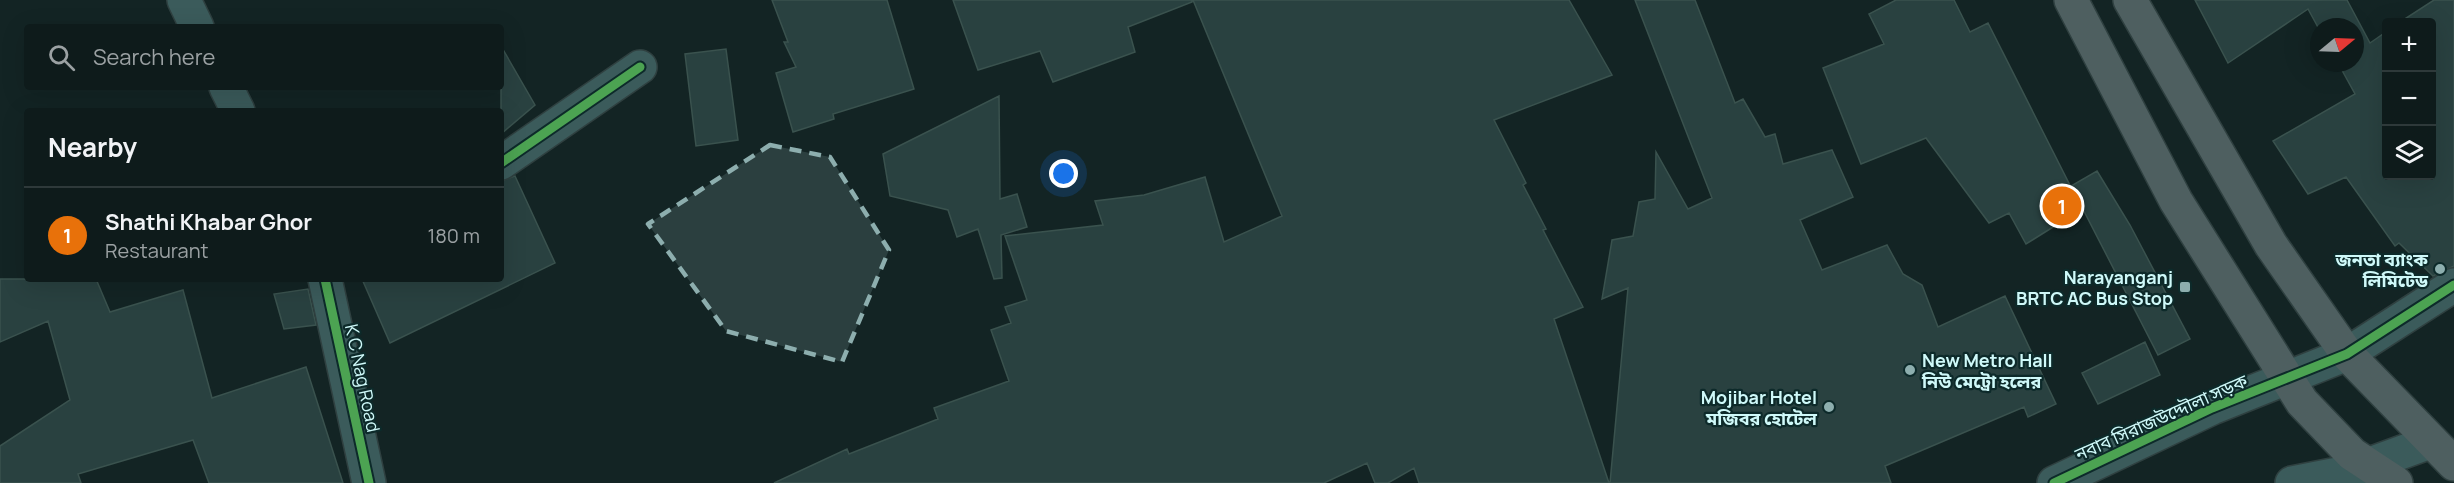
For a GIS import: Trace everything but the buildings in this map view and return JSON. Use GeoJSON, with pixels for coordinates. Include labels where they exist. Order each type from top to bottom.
{"type":"FeatureCollection","features":[{"type":"Feature","properties":{"kind":"main road"},"geometry":{"type":"LineString","coordinates":[[2071,0],[2176,201],[2288,380],[2332,436],[2368,465],[2396,483]]}},
{"type":"Feature","properties":{"kind":"main road"},"geometry":{"type":"LineString","coordinates":[[2130,0],[2271,245],[2347,354],[2430,442],[2454,464]]}},
{"type":"Feature","properties":{"kind":"street"},"geometry":{"type":"LineString","coordinates":[[184,0],[196,24]]}},
{"type":"Feature","properties":{"kind":"street"},"geometry":{"type":"LineString","coordinates":[[504,161],[640,67]]}},
{"type":"Feature","properties":{"kind":"street"},"geometry":{"type":"LineString","coordinates":[[228,90],[236,108]]}},
{"type":"Feature","properties":{"kind":"street","name":"K C Nag Road"},"geometry":{"type":"LineString","coordinates":[[327,282],[369,483]]}},
{"type":"Feature","properties":{"kind":"street","name":"নবাব সিরাজউদ্দৌলা সড়ক"},"geometry":{"type":"LineString","coordinates":[[2055,483],[2212,408],[2288,380],[2347,354],[2454,285]]}},
{"type":"Feature","properties":{"kind":"street"},"geometry":{"type":"LineString","coordinates":[[2292,483],[2348,472],[2430,442]]}},
{"type":"Feature","properties":{"kind":"highlighted area"},"geometry":{"type":"Polygon","coordinates":[[[770,145],[830,157],[889,250],[842,362],[726,331],[648,224],[770,145]]]}},
{"type":"Feature","properties":{"kind":"cycle path"},"geometry":{"type":"LineString","coordinates":[[504,161],[640,67]]}},
{"type":"Feature","properties":{"kind":"cycle path"},"geometry":{"type":"LineString","coordinates":[[326,282],[369,483]]}},
{"type":"Feature","properties":{"kind":"cycle path"},"geometry":{"type":"LineString","coordinates":[[2054,483],[2212,408],[2347,354],[2454,285]]}},
{"type":"Feature","properties":{"kind":"place","name":"Shathi Khabar Ghor"},"geometry":{"type":"Point","coordinates":[2062,206]}},
{"type":"Feature","properties":{"kind":"place","name":"জনতা ব্যাংক লিমিটেড"},"geometry":{"type":"Point","coordinates":[2440,269]}},
{"type":"Feature","properties":{"kind":"place","name":"Narayanganj BRTC AC Bus Stop"},"geometry":{"type":"Point","coordinates":[2185,287]}},
{"type":"Feature","properties":{"kind":"place","name":"New Metro Hall নিউ মেট্রো হলের"},"geometry":{"type":"Point","coordinates":[1910,370]}},
{"type":"Feature","properties":{"kind":"place","name":"Mojibar Hotel মজিবর হোটেল"},"geometry":{"type":"Point","coordinates":[1829,407]}}]}
